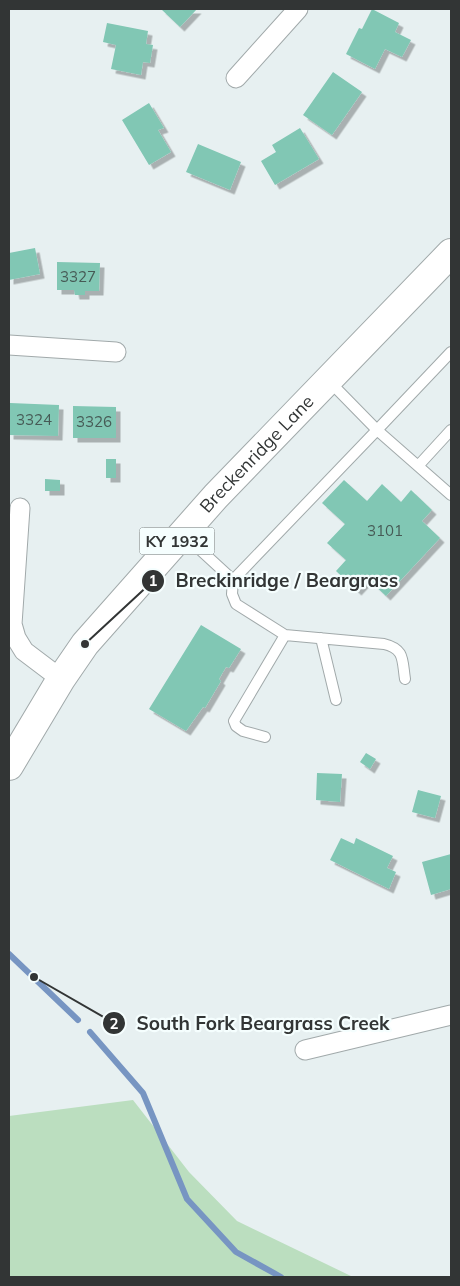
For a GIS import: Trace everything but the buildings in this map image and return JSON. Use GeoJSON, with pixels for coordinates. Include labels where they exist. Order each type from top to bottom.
{"type":"FeatureCollection","features":[{"type":"Feature","properties":{"kind":"main road","name":"Breckenridge Lane"},"geometry":{"type":"LineString","coordinates":[[9,766],[61,679],[85,644],[216,496],[451,253]]}},
{"type":"Feature","properties":{"kind":"street"},"geometry":{"type":"LineString","coordinates":[[236,78],[298,9]]}},
{"type":"Feature","properties":{"kind":"street"},"geometry":{"type":"LineString","coordinates":[[9,345],[116,352]]}},
{"type":"Feature","properties":{"kind":"street"},"geometry":{"type":"LineString","coordinates":[[20,508],[12,639],[24,651],[61,679]]}},
{"type":"Feature","properties":{"kind":"street"},"geometry":{"type":"LineString","coordinates":[[305,1050],[451,1015]]}},
{"type":"Feature","properties":{"kind":"lane"},"geometry":{"type":"LineString","coordinates":[[405,679],[402,656],[398,649],[392,646],[285,634],[236,604],[232,594],[234,580],[451,352]]}},
{"type":"Feature","properties":{"kind":"lane"},"geometry":{"type":"LineString","coordinates":[[328,380],[377,430],[451,495]]}},
{"type":"Feature","properties":{"kind":"lane"},"geometry":{"type":"LineString","coordinates":[[418,466],[451,430]]}},
{"type":"Feature","properties":{"kind":"lane"},"geometry":{"type":"LineString","coordinates":[[183,534],[234,580]]}},
{"type":"Feature","properties":{"kind":"lane"},"geometry":{"type":"LineString","coordinates":[[264,736],[243,731],[236,726],[234,721],[285,634]]}},
{"type":"Feature","properties":{"kind":"lane"},"geometry":{"type":"LineString","coordinates":[[321,638],[336,700]]}},
{"type":"Feature","properties":{"kind":"green space"},"geometry":{"type":"Polygon","coordinates":[[[133,1100],[189,1172],[237,1221],[353,1277],[9,1277],[9,1116],[133,1100]]]}},
{"type":"Feature","properties":{"kind":"waterway"},"geometry":{"type":"LineString","coordinates":[[9,954],[78,1020]]}},
{"type":"Feature","properties":{"kind":"waterway"},"geometry":{"type":"LineString","coordinates":[[90,1032],[143,1093],[187,1199],[236,1252],[281,1277]]}},
{"type":"Feature","properties":{"kind":"place","name":"Breckinridge / Beargrass"},"geometry":{"type":"Point","coordinates":[85,644]}},
{"type":"Feature","properties":{"kind":"place","name":"South Fork Beargrass Creek"},"geometry":{"type":"Point","coordinates":[34,977]}}]}
